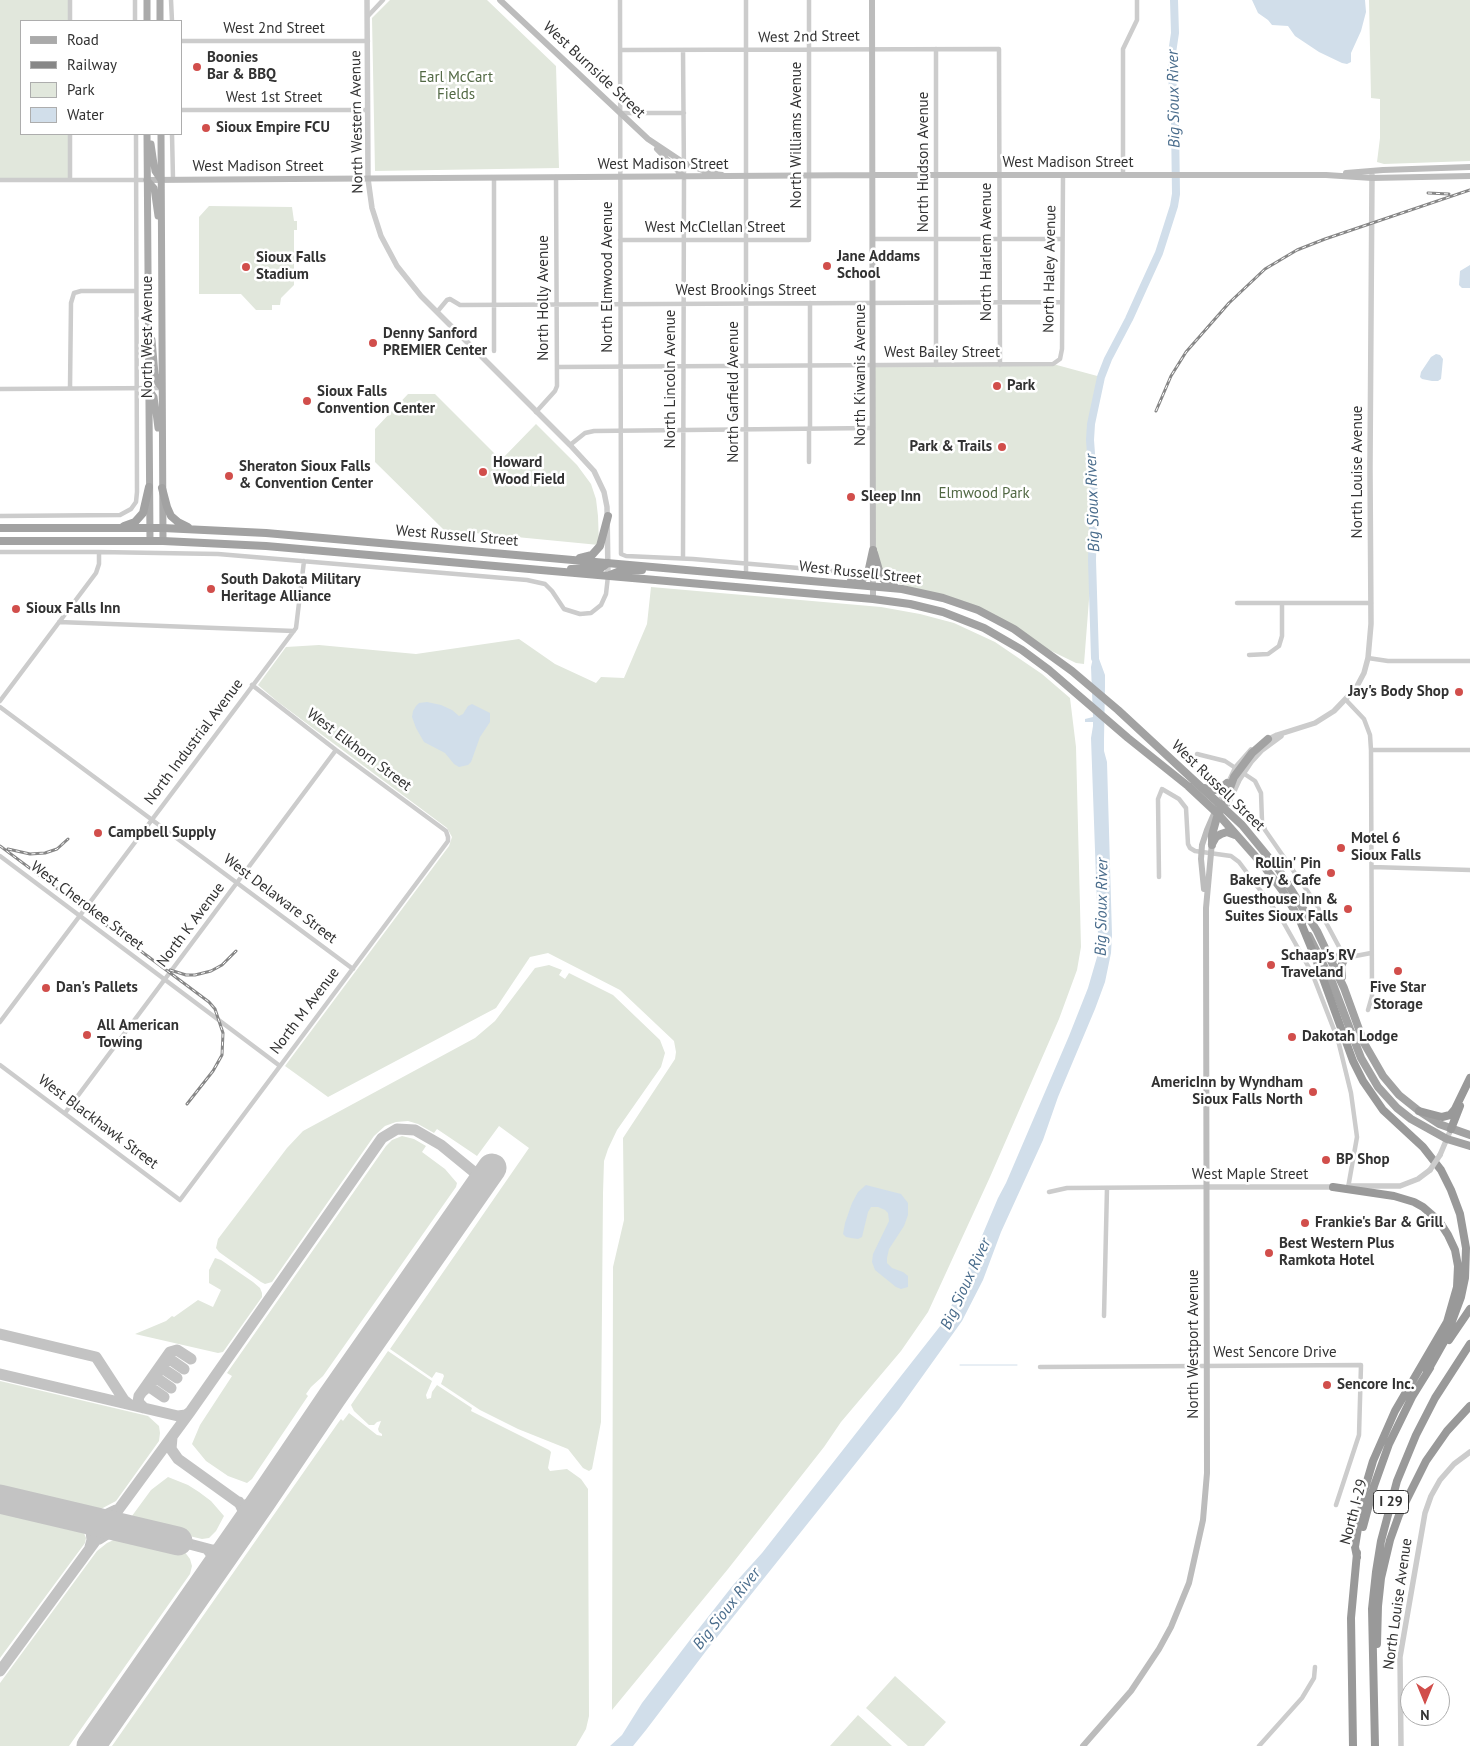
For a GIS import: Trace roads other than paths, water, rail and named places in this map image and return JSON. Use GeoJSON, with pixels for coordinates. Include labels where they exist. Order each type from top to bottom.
{"type":"FeatureCollection","features":[{"type":"Feature","properties":{"kind":"highway"},"geometry":{"type":"LineString","coordinates":[[97,527],[124,526],[135,522],[145,509],[149,488]]}},
{"type":"Feature","properties":{"kind":"highway"},"geometry":{"type":"LineString","coordinates":[[162,488],[171,516],[182,524],[200,529]]}},
{"type":"Feature","properties":{"kind":"highway"},"geometry":{"type":"LineString","coordinates":[[556,558],[584,558],[596,552],[603,540],[608,516]]}},
{"type":"Feature","properties":{"kind":"highway","name":"West Russell Street"},"geometry":{"type":"LineString","coordinates":[[0,528],[162,528],[269,533],[873,586],[910,590],[955,601],[990,616],[1027,637],[1072,670],[1197,782],[1258,843],[1279,870],[1307,913],[1344,988],[1364,1043],[1374,1063],[1390,1085],[1419,1111],[1451,1129],[1470,1135]]}},
{"type":"Feature","properties":{"kind":"highway","name":"West Russell Street"},"geometry":{"type":"LineString","coordinates":[[0,541],[163,541],[266,546],[873,599],[927,607],[950,614],[984,628],[1022,650],[1118,730],[1182,780],[1218,814],[1274,880],[1299,918],[1324,964],[1356,1048],[1372,1079],[1404,1114],[1447,1139],[1470,1146]]}},
{"type":"Feature","properties":{"kind":"highway"},"geometry":{"type":"LineString","coordinates":[[823,582],[863,579],[870,569],[873,550]]}},
{"type":"Feature","properties":{"kind":"highway"},"geometry":{"type":"LineString","coordinates":[[873,550],[878,569],[884,580],[891,585],[910,590]]}},
{"type":"Feature","properties":{"kind":"highway"},"geometry":{"type":"LineString","coordinates":[[536,570],[597,568],[608,563]]}},
{"type":"Feature","properties":{"kind":"highway"},"geometry":{"type":"LineString","coordinates":[[608,576],[620,571],[669,568]]}},
{"type":"Feature","properties":{"kind":"highway"},"geometry":{"type":"LineString","coordinates":[[1211,849],[1212,835],[1218,814],[1231,782],[1252,753],[1268,739]]}},
{"type":"Feature","properties":{"kind":"highway"},"geometry":{"type":"LineString","coordinates":[[1197,782],[1212,790],[1221,789],[1227,784]]}},
{"type":"Feature","properties":{"kind":"highway"},"geometry":{"type":"LineString","coordinates":[[1211,849],[1216,837],[1224,833],[1239,837]]}},
{"type":"Feature","properties":{"kind":"highway"},"geometry":{"type":"LineString","coordinates":[[1299,918],[1353,1061],[1363,1081],[1384,1110],[1423,1147],[1441,1170],[1460,1214],[1466,1248],[1463,1289],[1451,1326],[1427,1372]]}},
{"type":"Feature","properties":{"kind":"highway"},"geometry":{"type":"LineString","coordinates":[[1328,953],[1338,958],[1345,958],[1341,970],[1344,988]]}},
{"type":"Feature","properties":{"kind":"highway"},"geometry":{"type":"LineString","coordinates":[[1419,1111],[1442,1117],[1450,1115],[1470,1080]]}},
{"type":"Feature","properties":{"kind":"highway"},"geometry":{"type":"LineString","coordinates":[[1451,1129],[1470,1080]]}},
{"type":"Feature","properties":{"kind":"highway"},"geometry":{"type":"LineString","coordinates":[[1332,1187],[1394,1196],[1414,1202],[1427,1210],[1448,1235],[1454,1250],[1458,1274],[1455,1297],[1446,1322],[1395,1410],[1373,1461],[1365,1488],[1358,1528],[1355,1548],[1357,1557]]}},
{"type":"Feature","properties":{"kind":"highway","name":"North I-29"},"geometry":{"type":"LineString","coordinates":[[1353,1746],[1351,1618],[1357,1557],[1366,1513],[1384,1458],[1404,1412],[1427,1372],[1470,1309]]}},
{"type":"Feature","properties":{"kind":"highway","name":"I 29"},"geometry":{"type":"LineString","coordinates":[[1375,1746],[1372,1620],[1374,1587],[1381,1541],[1393,1494],[1411,1447],[1427,1414],[1470,1344]]}},
{"type":"Feature","properties":{"kind":"highway"},"geometry":{"type":"LineString","coordinates":[[1373,1678],[1377,1657],[1378,1606],[1381,1578],[1395,1526],[1403,1504],[1426,1461],[1447,1431],[1470,1406]]}},
{"type":"Feature","properties":{"kind":"main road"},"geometry":{"type":"LineString","coordinates":[[147,0],[147,20]]}},
{"type":"Feature","properties":{"kind":"main road"},"geometry":{"type":"LineString","coordinates":[[160,0],[160,20]]}},
{"type":"Feature","properties":{"kind":"main road","name":"West Burnside Street"},"geometry":{"type":"LineString","coordinates":[[500,0],[648,139],[684,177]]}},
{"type":"Feature","properties":{"kind":"main road","name":"North Kiwanis Avenue"},"geometry":{"type":"LineString","coordinates":[[872,0],[873,599]]}},
{"type":"Feature","properties":{"kind":"main road"},"geometry":{"type":"LineString","coordinates":[[147,135],[155,171],[162,180]]}},
{"type":"Feature","properties":{"kind":"main road","name":"North West Avenue"},"geometry":{"type":"LineString","coordinates":[[147,135],[150,541]]}},
{"type":"Feature","properties":{"kind":"main road","name":"North West Avenue"},"geometry":{"type":"LineString","coordinates":[[161,135],[163,541]]}},
{"type":"Feature","properties":{"kind":"main road","name":"West Burnside Street"},"geometry":{"type":"LineString","coordinates":[[648,139],[684,163],[705,171],[736,177]]}},
{"type":"Feature","properties":{"kind":"main road","name":"West Madison Street"},"geometry":{"type":"LineString","coordinates":[[148,180],[1326,175],[1470,168]]}},
{"type":"Feature","properties":{"kind":"main road","name":"West Madison Street"},"geometry":{"type":"LineString","coordinates":[[1372,174],[1470,176]]}},
{"type":"Feature","properties":{"kind":"main road"},"geometry":{"type":"LineString","coordinates":[[148,180],[154,188],[162,228]]}},
{"type":"Feature","properties":{"kind":"main road"},"geometry":{"type":"LineString","coordinates":[[148,315],[152,334],[155,374],[157,382],[162,388]]}},
{"type":"Feature","properties":{"kind":"main road"},"geometry":{"type":"LineString","coordinates":[[148,388],[154,397],[162,440]]}},
{"type":"Feature","properties":{"kind":"main road","name":"North Westport Avenue"},"geometry":{"type":"LineString","coordinates":[[1206,908],[1202,852],[1204,838],[1218,814]]}},
{"type":"Feature","properties":{"kind":"main road","name":"North Westport Avenue"},"geometry":{"type":"LineString","coordinates":[[1083,1746],[1120,1705],[1146,1671],[1171,1626],[1189,1583],[1200,1540],[1206,1498],[1206,908],[1211,849]]}},
{"type":"Feature","properties":{"kind":"street"},"geometry":{"type":"LineString","coordinates":[[70,0],[70,20]]}},
{"type":"Feature","properties":{"kind":"street"},"geometry":{"type":"LineString","coordinates":[[135,0],[135,20]]}},
{"type":"Feature","properties":{"kind":"street"},"geometry":{"type":"LineString","coordinates":[[171,0],[172,20]]}},
{"type":"Feature","properties":{"kind":"street","name":"North Western Avenue"},"geometry":{"type":"LineString","coordinates":[[367,0],[368,179],[375,217],[390,255],[411,285],[436,312],[570,445],[598,478],[606,499],[608,516],[608,576]]}},
{"type":"Feature","properties":{"kind":"street"},"geometry":{"type":"LineString","coordinates":[[368,16],[383,0]]}},
{"type":"Feature","properties":{"kind":"street","name":"North Elmwood Avenue"},"geometry":{"type":"LineString","coordinates":[[620,0],[621,554]]}},
{"type":"Feature","properties":{"kind":"street","name":"North Garfield Avenue"},"geometry":{"type":"LineString","coordinates":[[746,0],[746,575]]}},
{"type":"Feature","properties":{"kind":"street","name":"North Williams Avenue"},"geometry":{"type":"LineString","coordinates":[[809,0],[809,240]]}},
{"type":"Feature","properties":{"kind":"street"},"geometry":{"type":"LineString","coordinates":[[1123,175],[1123,50],[1126,40],[1137,20],[1137,0]]}},
{"type":"Feature","properties":{"kind":"street","name":"West 2nd Street"},"geometry":{"type":"LineString","coordinates":[[182,41],[368,41]]}},
{"type":"Feature","properties":{"kind":"street","name":"North Hudson Avenue"},"geometry":{"type":"LineString","coordinates":[[936,49],[936,365]]}},
{"type":"Feature","properties":{"kind":"street","name":"West 2nd Street"},"geometry":{"type":"LineString","coordinates":[[620,50],[999,49]]}},
{"type":"Feature","properties":{"kind":"street","name":"North Harlem Avenue"},"geometry":{"type":"LineString","coordinates":[[999,49],[1000,365]]}},
{"type":"Feature","properties":{"kind":"street","name":"North Lincoln Avenue"},"geometry":{"type":"LineString","coordinates":[[683,50],[683,558]]}},
{"type":"Feature","properties":{"kind":"street","name":"West 1st Street"},"geometry":{"type":"LineString","coordinates":[[182,110],[367,110]]}},
{"type":"Feature","properties":{"kind":"street"},"geometry":{"type":"LineString","coordinates":[[620,113],[684,113]]}},
{"type":"Feature","properties":{"kind":"street"},"geometry":{"type":"LineString","coordinates":[[70,135],[70,180]]}},
{"type":"Feature","properties":{"kind":"street","name":"North West Avenue"},"geometry":{"type":"LineString","coordinates":[[0,516],[114,516],[124,514],[136,502],[136,135]]}},
{"type":"Feature","properties":{"kind":"street"},"geometry":{"type":"LineString","coordinates":[[172,135],[173,179]]}},
{"type":"Feature","properties":{"kind":"street","name":"North Louise Avenue"},"geometry":{"type":"LineString","coordinates":[[1268,739],[1322,720],[1334,711],[1346,700],[1360,681],[1368,658],[1371,637],[1372,174]]}},
{"type":"Feature","properties":{"kind":"street","name":"North Haley Avenue"},"geometry":{"type":"LineString","coordinates":[[1057,362],[1060,359],[1062,349],[1063,175]]}},
{"type":"Feature","properties":{"kind":"street","name":"North Holly Avenue"},"geometry":{"type":"LineString","coordinates":[[536,412],[555,391],[556,386],[556,177]]}},
{"type":"Feature","properties":{"kind":"street"},"geometry":{"type":"LineString","coordinates":[[494,178],[494,351]]}},
{"type":"Feature","properties":{"kind":"street","name":"West Madison Street"},"geometry":{"type":"LineString","coordinates":[[0,180],[148,180]]}},
{"type":"Feature","properties":{"kind":"street"},"geometry":{"type":"LineString","coordinates":[[873,239],[1062,239]]}},
{"type":"Feature","properties":{"kind":"street","name":"West McClellan Street"},"geometry":{"type":"LineString","coordinates":[[620,240],[809,240]]}},
{"type":"Feature","properties":{"kind":"street"},"geometry":{"type":"LineString","coordinates":[[70,388],[72,296],[74,293],[81,291],[136,291]]}},
{"type":"Feature","properties":{"kind":"street","name":"West Brookings Street"},"geometry":{"type":"LineString","coordinates":[[436,312],[450,299],[460,305],[1062,302]]}},
{"type":"Feature","properties":{"kind":"street"},"geometry":{"type":"LineString","coordinates":[[809,462],[810,303]]}},
{"type":"Feature","properties":{"kind":"street","name":"West Bailey Street"},"geometry":{"type":"LineString","coordinates":[[557,367],[1048,365],[1057,362]]}},
{"type":"Feature","properties":{"kind":"street"},"geometry":{"type":"LineString","coordinates":[[0,389],[162,388]]}},
{"type":"Feature","properties":{"kind":"street"},"geometry":{"type":"LineString","coordinates":[[570,445],[588,432],[621,430],[873,428]]}},
{"type":"Feature","properties":{"kind":"street"},"geometry":{"type":"LineString","coordinates":[[0,552],[218,554],[539,582],[548,587],[564,609],[580,614],[591,613],[601,605],[606,594],[608,576]]}},
{"type":"Feature","properties":{"kind":"street"},"geometry":{"type":"LineString","coordinates":[[0,701],[96,573],[99,564],[99,552]]}},
{"type":"Feature","properties":{"kind":"street","name":"West Russell Street"},"geometry":{"type":"LineString","coordinates":[[621,554],[626,556],[683,558],[845,572]]}},
{"type":"Feature","properties":{"kind":"street","name":"North Industrial Avenue"},"geometry":{"type":"LineString","coordinates":[[0,1022],[294,631],[297,625],[304,561]]}},
{"type":"Feature","properties":{"kind":"street"},"geometry":{"type":"LineString","coordinates":[[1237,603],[1371,602]]}},
{"type":"Feature","properties":{"kind":"street"},"geometry":{"type":"LineString","coordinates":[[1249,655],[1268,654],[1279,646],[1282,636],[1282,603]]}},
{"type":"Feature","properties":{"kind":"street"},"geometry":{"type":"LineString","coordinates":[[59,622],[294,631]]}},
{"type":"Feature","properties":{"kind":"street"},"geometry":{"type":"LineString","coordinates":[[1368,658],[1388,661],[1470,661]]}},
{"type":"Feature","properties":{"kind":"street","name":"West Elkhorn Street"},"geometry":{"type":"LineString","coordinates":[[252,685],[446,831],[448,837]]}},
{"type":"Feature","properties":{"kind":"street"},"geometry":{"type":"LineString","coordinates":[[1346,700],[1364,719],[1370,735],[1372,996],[1368,1010]]}},
{"type":"Feature","properties":{"kind":"street","name":"West Delaware Street"},"geometry":{"type":"LineString","coordinates":[[0,707],[353,969]]}},
{"type":"Feature","properties":{"kind":"street","name":"North Louise Avenue"},"geometry":{"type":"LineString","coordinates":[[1222,806],[1227,784],[1239,770],[1262,750],[1289,731]]}},
{"type":"Feature","properties":{"kind":"street","name":"North K Avenue"},"geometry":{"type":"LineString","coordinates":[[65,1113],[336,750]]}},
{"type":"Feature","properties":{"kind":"street"},"geometry":{"type":"LineString","coordinates":[[1371,750],[1470,750]]}},
{"type":"Feature","properties":{"kind":"street","name":"West Russell Street"},"geometry":{"type":"LineString","coordinates":[[1197,754],[1225,761],[1252,778],[1261,794],[1262,821],[1265,830],[1315,902],[1345,958]]}},
{"type":"Feature","properties":{"kind":"street"},"geometry":{"type":"LineString","coordinates":[[1159,876],[1158,799],[1162,789],[1184,804],[1187,813],[1188,846],[1192,850],[1202,852],[1211,849],[1231,856],[1240,862],[1292,935],[1319,989],[1338,1040],[1356,1125],[1356,1142],[1348,1188],[1400,1186],[1418,1179],[1430,1170],[1440,1155],[1451,1129]]}},
{"type":"Feature","properties":{"kind":"street","name":"North M Avenue"},"geometry":{"type":"LineString","coordinates":[[180,1200],[448,841],[448,837]]}},
{"type":"Feature","properties":{"kind":"street","name":"West Cherokee Street"},"geometry":{"type":"LineString","coordinates":[[0,856],[280,1066]]}},
{"type":"Feature","properties":{"kind":"street"},"geometry":{"type":"LineString","coordinates":[[1372,867],[1470,870]]}},
{"type":"Feature","properties":{"kind":"street"},"geometry":{"type":"LineString","coordinates":[[1345,958],[1371,953]]}},
{"type":"Feature","properties":{"kind":"street","name":"West Blackhawk Street"},"geometry":{"type":"LineString","coordinates":[[0,1065],[180,1200]]}},
{"type":"Feature","properties":{"kind":"street","name":"West Maple Street"},"geometry":{"type":"LineString","coordinates":[[1049,1192],[1067,1188],[1332,1187]]}},
{"type":"Feature","properties":{"kind":"street"},"geometry":{"type":"LineString","coordinates":[[1104,1316],[1107,1188]]}},
{"type":"Feature","properties":{"kind":"street","name":"West Sencore Drive"},"geometry":{"type":"LineString","coordinates":[[1040,1367],[1361,1365],[1359,1434],[1336,1505]]}},
{"type":"Feature","properties":{"kind":"street","name":"North Louise Avenue"},"geometry":{"type":"LineString","coordinates":[[1401,1746],[1400,1657],[1425,1513],[1431,1496],[1440,1480],[1454,1464],[1470,1452]]}},
{"type":"Feature","properties":{"kind":"street"},"geometry":{"type":"LineString","coordinates":[[1259,1746],[1302,1698],[1314,1678],[1315,1667]]}},
{"type":"Feature","properties":{"kind":"water"},"geometry":{"type":"Polygon","coordinates":[[[1252,0],[1365,0],[1366,12],[1361,31],[1351,53],[1351,62],[1347,64],[1342,63],[1319,52],[1295,36],[1288,26],[1272,25],[1258,13],[1252,0]]]}},
{"type":"Feature","properties":{"kind":"water"},"geometry":{"type":"Polygon","coordinates":[[[1470,265],[1470,288],[1462,288],[1459,285],[1460,271],[1470,265]]]}},
{"type":"Feature","properties":{"kind":"water"},"geometry":{"type":"Polygon","coordinates":[[[1436,354],[1440,355],[1443,359],[1441,379],[1432,381],[1422,379],[1420,377],[1421,372],[1431,357],[1436,354]]]}},
{"type":"Feature","properties":{"kind":"water"},"geometry":{"type":"Polygon","coordinates":[[[1095,648],[1105,675],[1104,751],[1107,762],[1111,953],[1105,982],[1095,1009],[1058,1097],[1043,1140],[1001,1232],[983,1280],[962,1321],[899,1409],[706,1651],[646,1730],[633,1746],[610,1746],[622,1735],[642,1703],[693,1636],[734,1584],[762,1553],[941,1325],[957,1295],[1069,1036],[1088,988],[1097,957],[1098,934],[1091,738],[1093,722],[1085,722],[1085,719],[1093,717],[1091,667],[1095,648]]]}},
{"type":"Feature","properties":{"kind":"water"},"geometry":{"type":"Polygon","coordinates":[[[427,702],[441,705],[459,716],[472,704],[490,713],[490,722],[480,737],[471,762],[468,765],[459,767],[445,753],[424,742],[412,717],[413,711],[419,703],[427,702]]]}},
{"type":"Feature","properties":{"kind":"water"},"geometry":{"type":"Polygon","coordinates":[[[866,1185],[901,1194],[908,1203],[908,1215],[904,1226],[889,1249],[887,1263],[892,1268],[908,1276],[908,1287],[901,1289],[896,1287],[875,1270],[872,1262],[873,1254],[889,1221],[888,1213],[885,1210],[871,1207],[862,1237],[858,1239],[851,1238],[843,1234],[852,1203],[858,1192],[866,1185]]]}},
{"type":"Feature","properties":{"kind":"waterway","name":"Big Sioux River"},"geometry":{"type":"LineString","coordinates":[[1095,658],[1092,560],[1094,494],[1090,440],[1091,424],[1101,377],[1159,253],[1174,206],[1176,194],[1172,74],[1172,53],[1175,33],[1174,0]]}},
{"type":"Feature","properties":{"kind":"waterway"},"geometry":{"type":"LineString","coordinates":[[960,1365],[1017,1365]]}},
{"type":"Feature","properties":{"kind":"railway"},"geometry":{"type":"LineString","coordinates":[[1156,411],[1171,376],[1186,352],[1229,303],[1265,269],[1297,250],[1325,239],[1470,190]]}},
{"type":"Feature","properties":{"kind":"railway"},"geometry":{"type":"LineString","coordinates":[[1428,193],[1449,194]]}},
{"type":"Feature","properties":{"kind":"railway"},"geometry":{"type":"LineString","coordinates":[[8,849],[30,854],[45,853],[57,849],[68,839]]}},
{"type":"Feature","properties":{"kind":"railway"},"geometry":{"type":"LineString","coordinates":[[0,846],[209,1002],[215,1009],[223,1033],[222,1055],[213,1071],[187,1104]]}},
{"type":"Feature","properties":{"kind":"railway"},"geometry":{"type":"LineString","coordinates":[[170,970],[186,975],[211,971],[222,965],[236,951]]}},
{"type":"Feature","properties":{"kind":"place","name":"Boonies Bar & BBQ"},"geometry":{"type":"Point","coordinates":[197,67]}},
{"type":"Feature","properties":{"kind":"place","name":"Sioux Empire FCU"},"geometry":{"type":"Point","coordinates":[206,128]}},
{"type":"Feature","properties":{"kind":"place","name":"Jane Addams School"},"geometry":{"type":"Point","coordinates":[827,266]}},
{"type":"Feature","properties":{"kind":"place","name":"Sioux Falls Stadium"},"geometry":{"type":"Point","coordinates":[246,267]}},
{"type":"Feature","properties":{"kind":"place","name":"Denny Sanford PREMIER Center"},"geometry":{"type":"Point","coordinates":[373,343]}},
{"type":"Feature","properties":{"kind":"place","name":"Park"},"geometry":{"type":"Point","coordinates":[997,386]}},
{"type":"Feature","properties":{"kind":"place","name":"Sioux Falls Convention Center"},"geometry":{"type":"Point","coordinates":[307,401]}},
{"type":"Feature","properties":{"kind":"place","name":"Park & Trails"},"geometry":{"type":"Point","coordinates":[1002,447]}},
{"type":"Feature","properties":{"kind":"place","name":"Howard Wood Field"},"geometry":{"type":"Point","coordinates":[483,472]}},
{"type":"Feature","properties":{"kind":"place","name":"Sheraton Sioux Falls & Convention Center"},"geometry":{"type":"Point","coordinates":[229,476]}},
{"type":"Feature","properties":{"kind":"place","name":"Sleep Inn"},"geometry":{"type":"Point","coordinates":[851,497]}},
{"type":"Feature","properties":{"kind":"place","name":"South Dakota Military Heritage Alliance"},"geometry":{"type":"Point","coordinates":[211,589]}},
{"type":"Feature","properties":{"kind":"place","name":"Sioux Falls Inn"},"geometry":{"type":"Point","coordinates":[16,609]}},
{"type":"Feature","properties":{"kind":"place","name":"Jay's Body Shop"},"geometry":{"type":"Point","coordinates":[1459,692]}},
{"type":"Feature","properties":{"kind":"place","name":"Campbell Supply"},"geometry":{"type":"Point","coordinates":[98,833]}},
{"type":"Feature","properties":{"kind":"place","name":"Motel 6 Sioux Falls"},"geometry":{"type":"Point","coordinates":[1341,848]}},
{"type":"Feature","properties":{"kind":"place","name":"Rollin' Pin Bakery & Cafe"},"geometry":{"type":"Point","coordinates":[1331,873]}},
{"type":"Feature","properties":{"kind":"place","name":"Guesthouse Inn & Suites Sioux Falls"},"geometry":{"type":"Point","coordinates":[1348,909]}},
{"type":"Feature","properties":{"kind":"place","name":"Schaap's RV Traveland"},"geometry":{"type":"Point","coordinates":[1271,965]}},
{"type":"Feature","properties":{"kind":"place","name":"Five Star Storage"},"geometry":{"type":"Point","coordinates":[1398,971]}},
{"type":"Feature","properties":{"kind":"place","name":"Dan's Pallets"},"geometry":{"type":"Point","coordinates":[46,988]}},
{"type":"Feature","properties":{"kind":"place","name":"All American Towing"},"geometry":{"type":"Point","coordinates":[87,1035]}},
{"type":"Feature","properties":{"kind":"place","name":"Dakotah Lodge"},"geometry":{"type":"Point","coordinates":[1292,1037]}},
{"type":"Feature","properties":{"kind":"place","name":"AmericInn by Wyndham Sioux Falls North"},"geometry":{"type":"Point","coordinates":[1313,1092]}},
{"type":"Feature","properties":{"kind":"place","name":"BP Shop"},"geometry":{"type":"Point","coordinates":[1326,1160]}},
{"type":"Feature","properties":{"kind":"place","name":"Frankie's Bar & Grill"},"geometry":{"type":"Point","coordinates":[1305,1223]}},
{"type":"Feature","properties":{"kind":"place","name":"Best Western Plus Ramkota Hotel"},"geometry":{"type":"Point","coordinates":[1269,1253]}},
{"type":"Feature","properties":{"kind":"place","name":"Sencore Inc."},"geometry":{"type":"Point","coordinates":[1327,1385]}},
{"type":"Feature","properties":{"kind":"park label","name":"Earl McCart Fields"},"geometry":{"type":"Point","coordinates":[456,86]}},
{"type":"Feature","properties":{"kind":"park label","name":"Elmwood Park"},"geometry":{"type":"Point","coordinates":[984,494]}}]}
